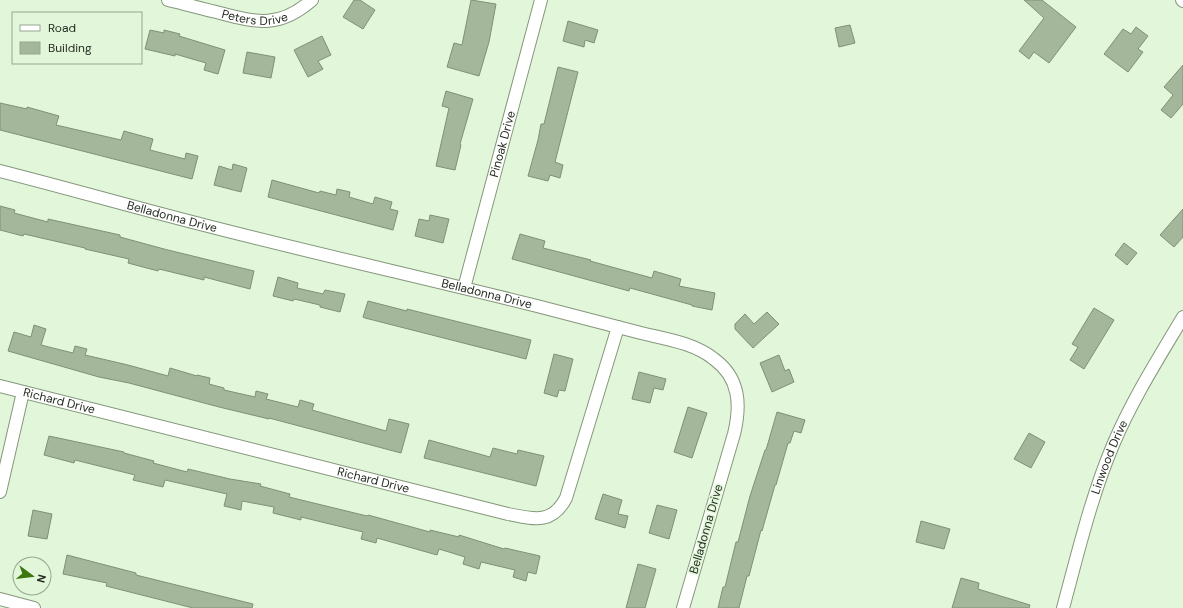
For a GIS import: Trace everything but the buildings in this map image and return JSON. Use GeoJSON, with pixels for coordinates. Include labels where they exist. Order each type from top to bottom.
{"type":"FeatureCollection","features":[{"type":"Feature","properties":{"kind":"street","name":"Peters Drive"},"geometry":{"type":"LineString","coordinates":[[168,0],[244,19],[263,22],[277,20],[288,16],[302,9],[312,0]]}},
{"type":"Feature","properties":{"kind":"street","name":"Pinoak Drive"},"geometry":{"type":"LineString","coordinates":[[464,288],[541,0]]}},
{"type":"Feature","properties":{"kind":"street","name":"Belladonna Drive"},"geometry":{"type":"LineString","coordinates":[[0,170],[200,224],[678,342],[702,351],[721,364],[730,377],[738,397],[737,420],[683,608]]}},
{"type":"Feature","properties":{"kind":"street","name":"Linwood Drive"},"geometry":{"type":"LineString","coordinates":[[1063,608],[1091,506],[1113,444],[1146,381],[1183,317]]}},
{"type":"Feature","properties":{"kind":"street","name":"Richard Drive"},"geometry":{"type":"LineString","coordinates":[[0,386],[508,514],[539,519],[546,518],[559,509],[566,498],[618,327]]}},
{"type":"Feature","properties":{"kind":"street"},"geometry":{"type":"LineString","coordinates":[[0,492],[23,392]]}},
{"type":"Feature","properties":{"kind":"street"},"geometry":{"type":"LineString","coordinates":[[0,599],[34,608]]}}]}
